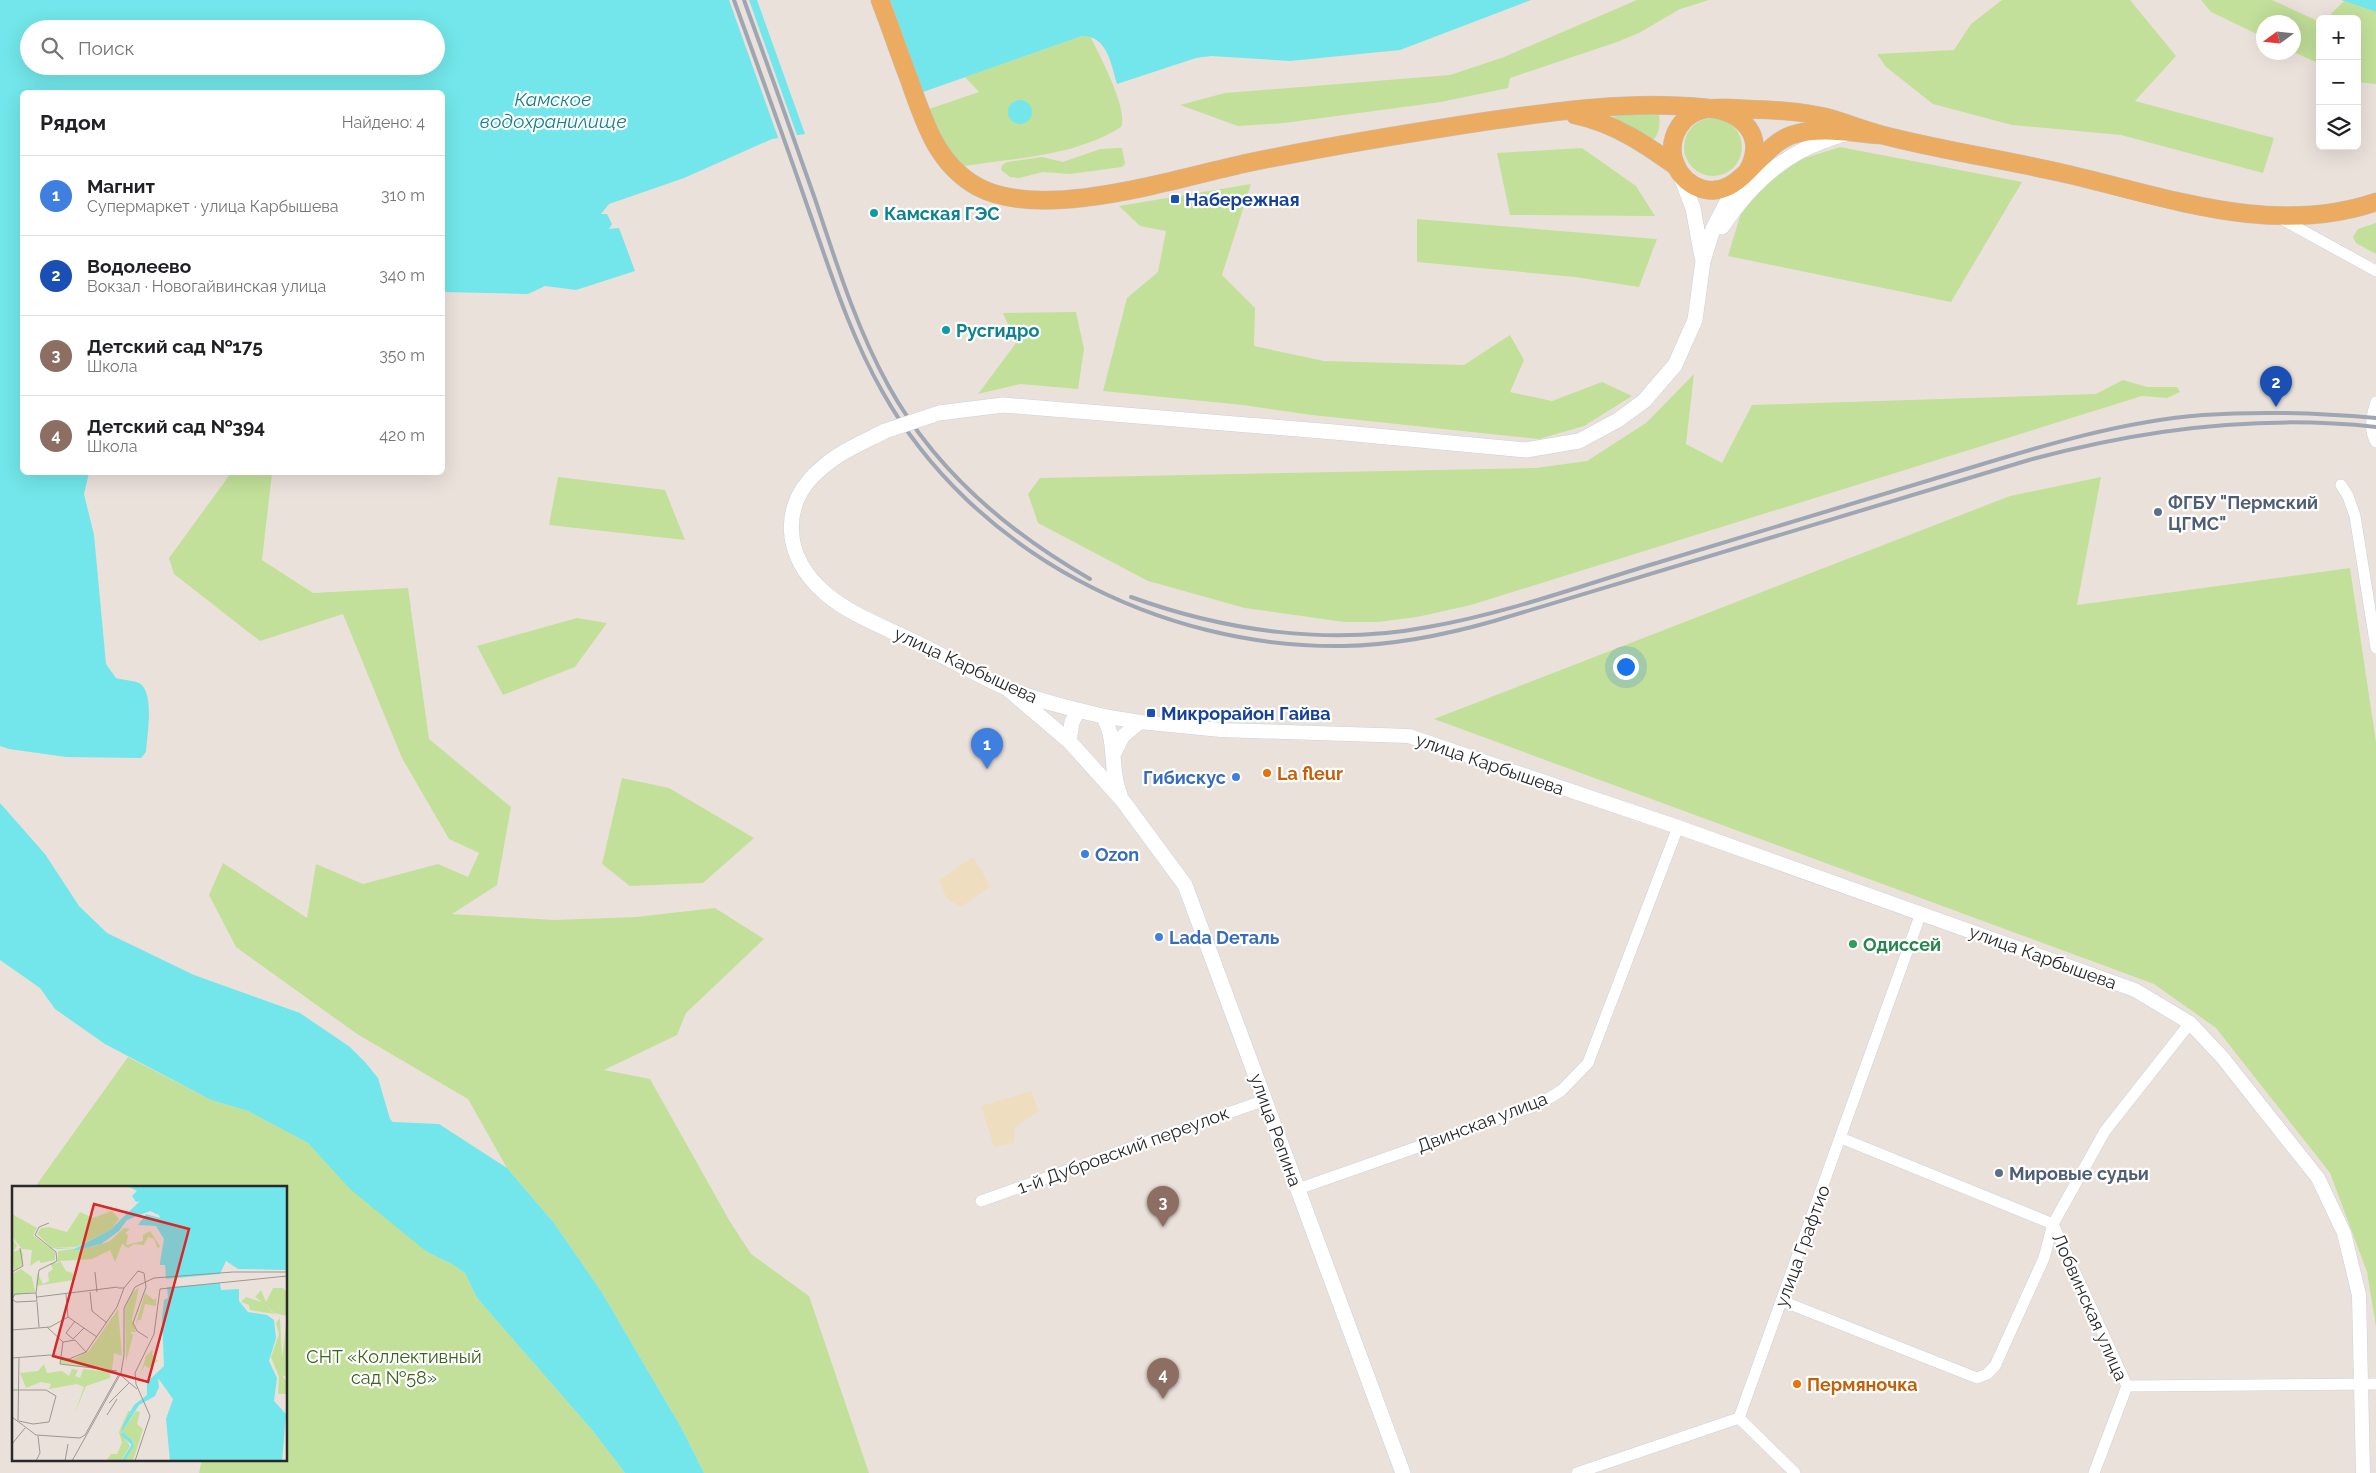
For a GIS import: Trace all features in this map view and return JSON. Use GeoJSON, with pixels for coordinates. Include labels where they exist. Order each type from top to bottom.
{"type":"FeatureCollection","features":[{"type":"Feature","properties":{"kind":"main road"},"geometry":{"type":"LineString","coordinates":[[880,0],[930,138],[945,160],[978,186],[1018,199],[1039,200],[1125,190],[1247,163],[1430,130],[1558,111],[1656,103],[1799,112],[1827,117],[1882,135],[2060,172],[2192,205],[2276,216],[2299,216],[2346,210],[2376,202]]}},
{"type":"Feature","properties":{"kind":"main road"},"geometry":{"type":"LineString","coordinates":[[1677,168],[1673,145],[1677,131],[1692,114],[1713,108],[1734,114],[1749,130],[1754,151],[1747,172]]}},
{"type":"Feature","properties":{"kind":"main road"},"geometry":{"type":"LineString","coordinates":[[1558,111],[1595,119],[1611,125],[1652,149],[1677,168],[1687,181],[1711,190],[1735,184],[1768,149],[1794,134],[1821,131],[1882,135]]}},
{"type":"Feature","properties":{"kind":"main road"},"geometry":{"type":"LineString","coordinates":[[1703,261],[1729,216],[1753,188],[1772,170],[1813,145],[1843,134],[1882,135]]}},
{"type":"Feature","properties":{"kind":"main road","name":"улица Карбышева"},"geometry":{"type":"LineString","coordinates":[[1677,168],[1693,208],[1703,261]]}},
{"type":"Feature","properties":{"kind":"main road","name":"улица Карбышева"},"geometry":{"type":"LineString","coordinates":[[1103,716],[1008,689],[855,612],[825,594],[803,570],[793,545],[792,516],[795,502],[805,484],[832,460],[885,431],[940,413],[1004,405],[1526,450],[1579,441],[1618,420],[1644,400],[1676,366],[1695,320],[1703,261],[1719,215],[1747,172]]}},
{"type":"Feature","properties":{"kind":"main road"},"geometry":{"type":"LineString","coordinates":[[1008,689],[1069,740],[1123,801]]}},
{"type":"Feature","properties":{"kind":"main road"},"geometry":{"type":"LineString","coordinates":[[1069,740],[1072,722],[1078,710]]}},
{"type":"Feature","properties":{"kind":"main road"},"geometry":{"type":"LineString","coordinates":[[1103,716],[1110,728],[1115,752],[1115,778],[1123,801]]}},
{"type":"Feature","properties":{"kind":"main road","name":"улица Репина"},"geometry":{"type":"LineString","coordinates":[[1123,801],[1185,885],[1403,1473]]}},
{"type":"Feature","properties":{"kind":"street"},"geometry":{"type":"LineString","coordinates":[[2276,216],[2376,271]]}},
{"type":"Feature","properties":{"kind":"street"},"geometry":{"type":"LineString","coordinates":[[2376,402],[2372,418],[2373,436],[2376,442]]}},
{"type":"Feature","properties":{"kind":"street"},"geometry":{"type":"LineString","coordinates":[[2341,485],[2348,496],[2355,516],[2376,648]]}},
{"type":"Feature","properties":{"kind":"street","name":"улица Карбышева"},"geometry":{"type":"LineString","coordinates":[[1103,716],[1140,722],[1221,730],[1409,736],[1678,827],[2135,990],[2190,1022],[2222,1057],[2318,1178],[2340,1225],[2359,1295],[2363,1473]]}},
{"type":"Feature","properties":{"kind":"street"},"geometry":{"type":"LineString","coordinates":[[1115,752],[1123,736],[1140,722]]}},
{"type":"Feature","properties":{"kind":"street","name":"Двинская улица"},"geometry":{"type":"LineString","coordinates":[[1298,1189],[1540,1104],[1562,1090],[1588,1063],[1678,827]]}},
{"type":"Feature","properties":{"kind":"street","name":"улица Графтио"},"geometry":{"type":"LineString","coordinates":[[1739,1418],[1921,913]]}},
{"type":"Feature","properties":{"kind":"street","name":"Лобвинская улица"},"geometry":{"type":"LineString","coordinates":[[2054,1224],[2106,1131],[2190,1022]]}},
{"type":"Feature","properties":{"kind":"street","name":"1-й Дубровский переулок"},"geometry":{"type":"LineString","coordinates":[[981,1201],[1265,1100]]}},
{"type":"Feature","properties":{"kind":"street","name":"Лобвинская улица"},"geometry":{"type":"LineString","coordinates":[[1841,1138],[2054,1224],[2127,1386],[2094,1473]]}},
{"type":"Feature","properties":{"kind":"street"},"geometry":{"type":"LineString","coordinates":[[1782,1301],[1977,1378],[1987,1374],[1994,1366],[2044,1258],[2054,1224]]}},
{"type":"Feature","properties":{"kind":"street"},"geometry":{"type":"LineString","coordinates":[[2127,1386],[2376,1384]]}},
{"type":"Feature","properties":{"kind":"street"},"geometry":{"type":"LineString","coordinates":[[1577,1473],[1739,1418],[1795,1473]]}},
{"type":"Feature","properties":{"kind":"green space"},"geometry":{"type":"Polygon","coordinates":[[[1637,0],[1709,0],[1680,9],[1639,33],[1617,42],[1510,78],[1508,88],[1441,102],[1284,123],[1238,126],[1180,105],[1225,93],[1450,75],[1504,57],[1637,0]]]}},
{"type":"Feature","properties":{"kind":"green space"},"geometry":{"type":"Polygon","coordinates":[[[2002,0],[2130,0],[2176,56],[2135,101],[2274,138],[2263,173],[2121,135],[2012,125],[1933,104],[1886,67],[1877,54],[1954,50],[1971,24],[2002,0]]]}},
{"type":"Feature","properties":{"kind":"green space"},"geometry":{"type":"Polygon","coordinates":[[[2201,0],[2272,0],[2316,20],[2316,62],[2301,55],[2301,15],[2256,15],[2256,34],[2211,12],[2201,0]]]}},
{"type":"Feature","properties":{"kind":"green space"},"geometry":{"type":"Polygon","coordinates":[[[2344,1],[2376,12],[2376,84],[2361,82],[2361,15],[2330,15],[2344,1]]]}},
{"type":"Feature","properties":{"kind":"green space"},"geometry":{"type":"Polygon","coordinates":[[[1082,36],[1090,36],[1112,82],[1121,108],[1121,127],[1103,137],[1065,150],[964,166],[957,161],[942,140],[929,109],[979,92],[965,77],[1082,36]]]}},
{"type":"Feature","properties":{"kind":"green space"},"geometry":{"type":"Polygon","coordinates":[[[1652,111],[1658,112],[1659,119],[1659,130],[1654,139],[1646,139],[1610,117],[1652,111]]]}},
{"type":"Feature","properties":{"kind":"green space"},"geometry":{"type":"Polygon","coordinates":[[[1713,118],[1729,123],[1737,131],[1742,147],[1737,163],[1729,171],[1713,176],[1697,171],[1689,163],[1684,147],[1689,131],[1697,123],[1713,118]]]}},
{"type":"Feature","properties":{"kind":"green space"},"geometry":{"type":"Polygon","coordinates":[[[1840,147],[2022,182],[1951,302],[1728,256],[1741,213],[1765,183],[1799,160],[1840,147]]]}},
{"type":"Feature","properties":{"kind":"green space"},"geometry":{"type":"Polygon","coordinates":[[[1122,148],[1125,164],[1122,167],[1070,174],[1043,172],[1019,178],[1010,177],[1001,170],[1002,165],[1007,162],[1042,157],[1063,162],[1100,149],[1122,148]]]}},
{"type":"Feature","properties":{"kind":"green space"},"geometry":{"type":"Polygon","coordinates":[[[1582,148],[1636,186],[1655,216],[1510,215],[1497,153],[1582,148]]]}},
{"type":"Feature","properties":{"kind":"green space"},"geometry":{"type":"Polygon","coordinates":[[[1251,184],[1222,275],[1255,308],[1254,346],[1324,361],[1464,365],[1510,335],[1524,360],[1510,392],[1552,401],[1602,382],[1632,396],[1584,426],[1539,439],[1103,391],[1127,298],[1158,272],[1166,231],[1140,226],[1119,206],[1251,184]]]}},
{"type":"Feature","properties":{"kind":"green space"},"geometry":{"type":"Polygon","coordinates":[[[1417,219],[1657,239],[1639,287],[1575,277],[1417,262],[1417,219]]]}},
{"type":"Feature","properties":{"kind":"green space"},"geometry":{"type":"Polygon","coordinates":[[[2376,223],[2376,254],[2356,243],[2353,237],[2358,229],[2376,223]]]}},
{"type":"Feature","properties":{"kind":"green space"},"geometry":{"type":"Polygon","coordinates":[[[1076,312],[1084,349],[1078,389],[1020,384],[978,394],[1016,343],[1003,313],[1076,312]]]}},
{"type":"Feature","properties":{"kind":"green space"},"geometry":{"type":"Polygon","coordinates":[[[1694,374],[1686,444],[1722,463],[1752,405],[2096,394],[2123,380],[2147,387],[2177,387],[2180,392],[2167,398],[2142,396],[1471,605],[1417,617],[1378,622],[1344,622],[1245,608],[1148,581],[1038,523],[1028,494],[1040,478],[1536,468],[1587,461],[1646,423],[1694,374]]]}},
{"type":"Feature","properties":{"kind":"green space"},"geometry":{"type":"Polygon","coordinates":[[[230,475],[272,475],[262,560],[313,593],[408,588],[429,739],[511,807],[497,885],[452,914],[554,920],[636,917],[715,908],[764,939],[686,1013],[677,1035],[604,1070],[650,1079],[729,1220],[751,1254],[809,1296],[869,1473],[704,1473],[682,1429],[601,1291],[554,1223],[507,1168],[468,1099],[357,1034],[236,947],[209,895],[223,863],[307,918],[316,864],[363,884],[438,864],[468,877],[479,853],[449,839],[402,758],[343,614],[260,641],[174,574],[169,558],[230,475]]]}},
{"type":"Feature","properties":{"kind":"green space"},"geometry":{"type":"Polygon","coordinates":[[[558,477],[665,490],[685,540],[549,525],[558,477]]]}},
{"type":"Feature","properties":{"kind":"green space"},"geometry":{"type":"Polygon","coordinates":[[[2101,477],[2077,605],[2350,568],[2376,742],[2376,1327],[2367,1272],[2330,1173],[2216,1028],[2154,984],[1434,719],[2010,496],[2101,477]]]}},
{"type":"Feature","properties":{"kind":"green space"},"geometry":{"type":"Polygon","coordinates":[[[577,618],[607,623],[575,667],[503,695],[477,646],[577,618]]]}},
{"type":"Feature","properties":{"kind":"green space"},"geometry":{"type":"Polygon","coordinates":[[[622,778],[669,788],[754,838],[703,883],[630,886],[602,864],[622,778]]]}},
{"type":"Feature","properties":{"kind":"green space","name":"СНТ «Коллективный сад №58»"},"geometry":{"type":"Polygon","coordinates":[[[128,1057],[211,1100],[248,1111],[308,1143],[427,1252],[452,1264],[465,1273],[477,1298],[593,1431],[625,1473],[199,1473],[202,1460],[288,1460],[288,1186],[36,1186],[128,1057]]]}},
{"type":"Feature","properties":{"kind":"sand"},"geometry":{"type":"Polygon","coordinates":[[[973,857],[991,886],[961,907],[947,899],[939,880],[973,857]]]}},
{"type":"Feature","properties":{"kind":"sand"},"geometry":{"type":"Polygon","coordinates":[[[1031,1091],[1039,1111],[1015,1127],[1014,1143],[994,1147],[981,1106],[1031,1091]]]}},
{"type":"Feature","properties":{"kind":"water","name":"Камское водохранилище"},"geometry":{"type":"Polygon","coordinates":[[[0,0],[757,0],[805,134],[772,139],[684,178],[609,204],[601,214],[607,214],[612,224],[609,229],[619,228],[635,271],[576,290],[545,286],[528,294],[445,292],[445,90],[20,90],[20,475],[89,475],[84,494],[94,535],[106,664],[116,678],[139,683],[144,688],[149,704],[149,714],[146,752],[141,758],[66,757],[0,746],[0,0]]]}},
{"type":"Feature","properties":{"kind":"water"},"geometry":{"type":"Polygon","coordinates":[[[890,0],[1531,0],[1400,50],[1290,61],[1211,56],[1196,58],[1117,84],[1110,60],[1103,46],[1091,37],[1082,36],[923,92],[890,0]]]}},
{"type":"Feature","properties":{"kind":"water"},"geometry":{"type":"Polygon","coordinates":[[[2341,0],[2376,0],[2376,12],[2344,1],[2341,0]]]}},
{"type":"Feature","properties":{"kind":"water"},"geometry":{"type":"Polygon","coordinates":[[[1020,100],[1025,101],[1031,107],[1031,117],[1025,123],[1020,124],[1015,123],[1009,117],[1008,112],[1009,107],[1015,101],[1020,100]]]}},
{"type":"Feature","properties":{"kind":"water"},"geometry":{"type":"Polygon","coordinates":[[[0,803],[45,854],[79,906],[107,933],[194,975],[300,1013],[350,1047],[365,1062],[378,1078],[390,1119],[393,1122],[439,1124],[507,1168],[554,1223],[601,1291],[682,1429],[704,1473],[625,1473],[593,1431],[477,1298],[465,1273],[452,1264],[427,1252],[351,1190],[308,1143],[248,1111],[211,1100],[105,1044],[55,1009],[40,988],[0,960],[0,803]]]}},
{"type":"Feature","properties":{"kind":"pier"},"geometry":{"type":"Polygon","coordinates":[[[729,0],[749,0],[798,138],[779,140],[729,0]]]}},
{"type":"Feature","properties":{"kind":"railway"},"geometry":{"type":"LineString","coordinates":[[734,0],[850,324],[882,391],[920,448],[966,499],[1019,543],[1078,580],[1141,609],[1207,630],[1275,643],[1344,646],[1382,644],[1420,638],[1494,621],[2029,460],[2072,449],[2114,440],[2201,427],[2288,422],[2376,427]]}},
{"type":"Feature","properties":{"kind":"railway"},"geometry":{"type":"LineString","coordinates":[[744,0],[847,294],[866,340],[888,385],[927,444],[976,496],[1030,541],[1090,579]]}},
{"type":"Feature","properties":{"kind":"railway"},"geometry":{"type":"LineString","coordinates":[[1131,597],[1203,619],[1278,632],[1315,635],[1391,633],[1458,621],[1517,606],[2005,457],[2103,431],[2136,424],[2203,415],[2290,413],[2376,418]]}},
{"type":"Feature","properties":{"kind":"place","name":"Набережная"},"geometry":{"type":"Point","coordinates":[1175,199]}},
{"type":"Feature","properties":{"kind":"place","name":"Камская ГЭС"},"geometry":{"type":"Point","coordinates":[874,213]}},
{"type":"Feature","properties":{"kind":"place","name":"Русгидро"},"geometry":{"type":"Point","coordinates":[946,330]}},
{"type":"Feature","properties":{"kind":"place","name":"Водолеево"},"geometry":{"type":"Point","coordinates":[2276,407]}},
{"type":"Feature","properties":{"kind":"place","name":"ФГБУ \"Пермский ЦГМС\""},"geometry":{"type":"Point","coordinates":[2158,512]}},
{"type":"Feature","properties":{"kind":"place","name":"Микрорайон Гайва"},"geometry":{"type":"Point","coordinates":[1151,713]}},
{"type":"Feature","properties":{"kind":"place","name":"Магнит"},"geometry":{"type":"Point","coordinates":[987,769]}},
{"type":"Feature","properties":{"kind":"place","name":"La fleur"},"geometry":{"type":"Point","coordinates":[1267,773]}},
{"type":"Feature","properties":{"kind":"place","name":"Гибискус"},"geometry":{"type":"Point","coordinates":[1236,777]}},
{"type":"Feature","properties":{"kind":"place","name":"Ozon"},"geometry":{"type":"Point","coordinates":[1085,854]}},
{"type":"Feature","properties":{"kind":"place","name":"Lada Dеталь"},"geometry":{"type":"Point","coordinates":[1159,937]}},
{"type":"Feature","properties":{"kind":"place","name":"Одиссей"},"geometry":{"type":"Point","coordinates":[1853,944]}},
{"type":"Feature","properties":{"kind":"place","name":"Мировые судьи"},"geometry":{"type":"Point","coordinates":[1999,1173]}},
{"type":"Feature","properties":{"kind":"place","name":"Детский сад №175"},"geometry":{"type":"Point","coordinates":[1163,1227]}},
{"type":"Feature","properties":{"kind":"place","name":"Пермяночка"},"geometry":{"type":"Point","coordinates":[1797,1384]}},
{"type":"Feature","properties":{"kind":"place","name":"Детский сад №394"},"geometry":{"type":"Point","coordinates":[1163,1399]}}]}
